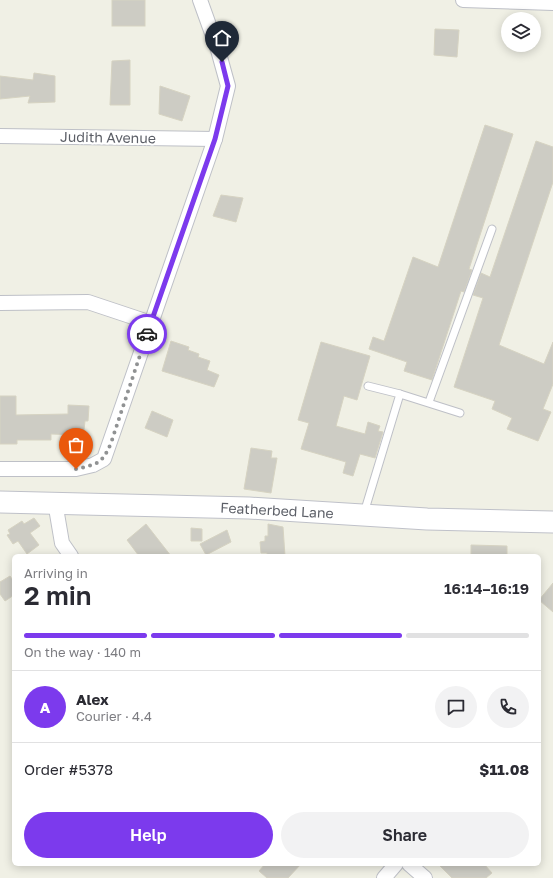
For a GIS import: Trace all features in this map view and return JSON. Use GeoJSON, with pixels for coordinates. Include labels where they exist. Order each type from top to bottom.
{"type":"FeatureCollection","features":[{"type":"Feature","properties":{"kind":"main road","name":"Featherbed Lane"},"geometry":{"type":"LineString","coordinates":[[0,502],[55,502],[249,508],[427,519],[553,522]]}},
{"type":"Feature","properties":{"kind":"street"},"geometry":{"type":"LineString","coordinates":[[0,469],[76,469],[93,465],[104,459],[111,443],[150,323],[215,139],[228,86],[218,50],[200,0]]}},
{"type":"Feature","properties":{"kind":"street"},"geometry":{"type":"LineString","coordinates":[[463,0],[553,3]]}},
{"type":"Feature","properties":{"kind":"street","name":"Judith Avenue"},"geometry":{"type":"LineString","coordinates":[[0,136],[215,139]]}},
{"type":"Feature","properties":{"kind":"street"},"geometry":{"type":"LineString","coordinates":[[0,304],[88,302],[150,323]]}},
{"type":"Feature","properties":{"kind":"street"},"geometry":{"type":"LineString","coordinates":[[55,502],[62,543],[70,554]]}},
{"type":"Feature","properties":{"kind":"street"},"geometry":{"type":"LineString","coordinates":[[384,878],[394,866]]}},
{"type":"Feature","properties":{"kind":"street"},"geometry":{"type":"LineString","coordinates":[[411,866],[425,878]]}},
{"type":"Feature","properties":{"kind":"lane"},"geometry":{"type":"LineString","coordinates":[[429,402],[492,229]]}},
{"type":"Feature","properties":{"kind":"lane"},"geometry":{"type":"LineString","coordinates":[[368,386],[429,402],[460,413]]}},
{"type":"Feature","properties":{"kind":"lane"},"geometry":{"type":"LineString","coordinates":[[364,515],[400,394]]}},
{"type":"Feature","properties":{"kind":"building"},"geometry":{"type":"Polygon","coordinates":[[[112,0],[145,0],[145,26],[112,26],[112,0]]]}},
{"type":"Feature","properties":{"kind":"building"},"geometry":{"type":"Polygon","coordinates":[[[435,29],[459,30],[457,57],[434,55],[435,29]]]}},
{"type":"Feature","properties":{"kind":"building"},"geometry":{"type":"Polygon","coordinates":[[[130,60],[130,105],[110,105],[112,61],[130,60]]]}},
{"type":"Feature","properties":{"kind":"building"},"geometry":{"type":"Polygon","coordinates":[[[34,73],[55,76],[55,102],[28,103],[30,96],[0,99],[0,76],[33,80],[34,73]]]}},
{"type":"Feature","properties":{"kind":"building"},"geometry":{"type":"Polygon","coordinates":[[[160,86],[190,96],[182,121],[159,114],[160,86]]]}},
{"type":"Feature","properties":{"kind":"building"},"geometry":{"type":"Polygon","coordinates":[[[485,125],[513,134],[469,269],[472,270],[464,292],[461,291],[432,380],[404,371],[407,362],[369,349],[373,337],[384,341],[413,257],[438,267],[485,125]]]}},
{"type":"Feature","properties":{"kind":"building"},"geometry":{"type":"Polygon","coordinates":[[[536,141],[553,147],[553,182],[499,345],[544,364],[553,342],[553,384],[543,409],[551,412],[538,441],[507,429],[512,418],[492,409],[495,401],[454,387],[483,298],[473,295],[481,273],[490,277],[536,141]]]}},
{"type":"Feature","properties":{"kind":"building"},"geometry":{"type":"Polygon","coordinates":[[[221,195],[243,198],[236,222],[213,216],[221,195]]]}},
{"type":"Feature","properties":{"kind":"building"},"geometry":{"type":"Polygon","coordinates":[[[171,341],[189,347],[188,350],[199,354],[198,357],[210,361],[207,370],[219,375],[214,387],[162,371],[171,341]]]}},
{"type":"Feature","properties":{"kind":"building"},"geometry":{"type":"Polygon","coordinates":[[[321,342],[370,356],[357,400],[344,396],[336,426],[365,434],[368,422],[380,426],[378,431],[383,432],[375,458],[360,454],[353,476],[343,473],[346,462],[301,449],[309,423],[298,420],[321,342]]]}},
{"type":"Feature","properties":{"kind":"building"},"geometry":{"type":"Polygon","coordinates":[[[0,396],[16,396],[16,415],[68,414],[68,405],[89,406],[88,421],[85,421],[84,430],[78,430],[78,435],[51,434],[51,440],[17,440],[17,444],[0,444],[0,396]]]}},
{"type":"Feature","properties":{"kind":"building"},"geometry":{"type":"Polygon","coordinates":[[[152,411],[173,420],[167,437],[145,428],[152,411]]]}},
{"type":"Feature","properties":{"kind":"building"},"geometry":{"type":"Polygon","coordinates":[[[251,448],[272,451],[271,458],[277,458],[271,493],[244,489],[251,448]]]}},
{"type":"Feature","properties":{"kind":"building"},"geometry":{"type":"Polygon","coordinates":[[[34,518],[40,526],[30,533],[39,545],[27,554],[18,541],[13,544],[7,535],[10,534],[8,530],[22,521],[24,524],[34,518]]]}},
{"type":"Feature","properties":{"kind":"building"},"geometry":{"type":"Polygon","coordinates":[[[146,524],[169,554],[138,554],[127,540],[146,524]]]}},
{"type":"Feature","properties":{"kind":"building"},"geometry":{"type":"Polygon","coordinates":[[[268,524],[283,527],[285,554],[261,553],[260,542],[265,541],[265,536],[268,536],[268,524]]]}},
{"type":"Feature","properties":{"kind":"building"},"geometry":{"type":"Polygon","coordinates":[[[191,528],[202,529],[202,541],[191,541],[191,528]]]}},
{"type":"Feature","properties":{"kind":"building"},"geometry":{"type":"Polygon","coordinates":[[[227,530],[231,542],[208,554],[205,554],[200,544],[227,530]]]}},
{"type":"Feature","properties":{"kind":"building"},"geometry":{"type":"Polygon","coordinates":[[[471,545],[507,546],[507,554],[471,554],[471,545]]]}},
{"type":"Feature","properties":{"kind":"building"},"geometry":{"type":"Polygon","coordinates":[[[10,576],[12,579],[12,596],[5,601],[0,594],[0,582],[10,576]]]}},
{"type":"Feature","properties":{"kind":"building"},"geometry":{"type":"Polygon","coordinates":[[[553,583],[553,612],[541,602],[541,598],[553,583]]]}},
{"type":"Feature","properties":{"kind":"building"},"geometry":{"type":"Polygon","coordinates":[[[263,866],[299,866],[288,878],[267,878],[259,871],[263,866]]]}},
{"type":"Feature","properties":{"kind":"building"},"geometry":{"type":"Polygon","coordinates":[[[440,866],[486,866],[492,873],[486,878],[452,878],[440,866]]]}},
{"type":"Feature","properties":{"kind":"way so far"},"geometry":{"type":"LineString","coordinates":[[76,469],[93,465],[104,459],[111,443],[147,334]]}},
{"type":"Feature","properties":{"kind":"route"},"geometry":{"type":"LineString","coordinates":[[147,334],[215,139],[228,86],[222,62]]}}]}
